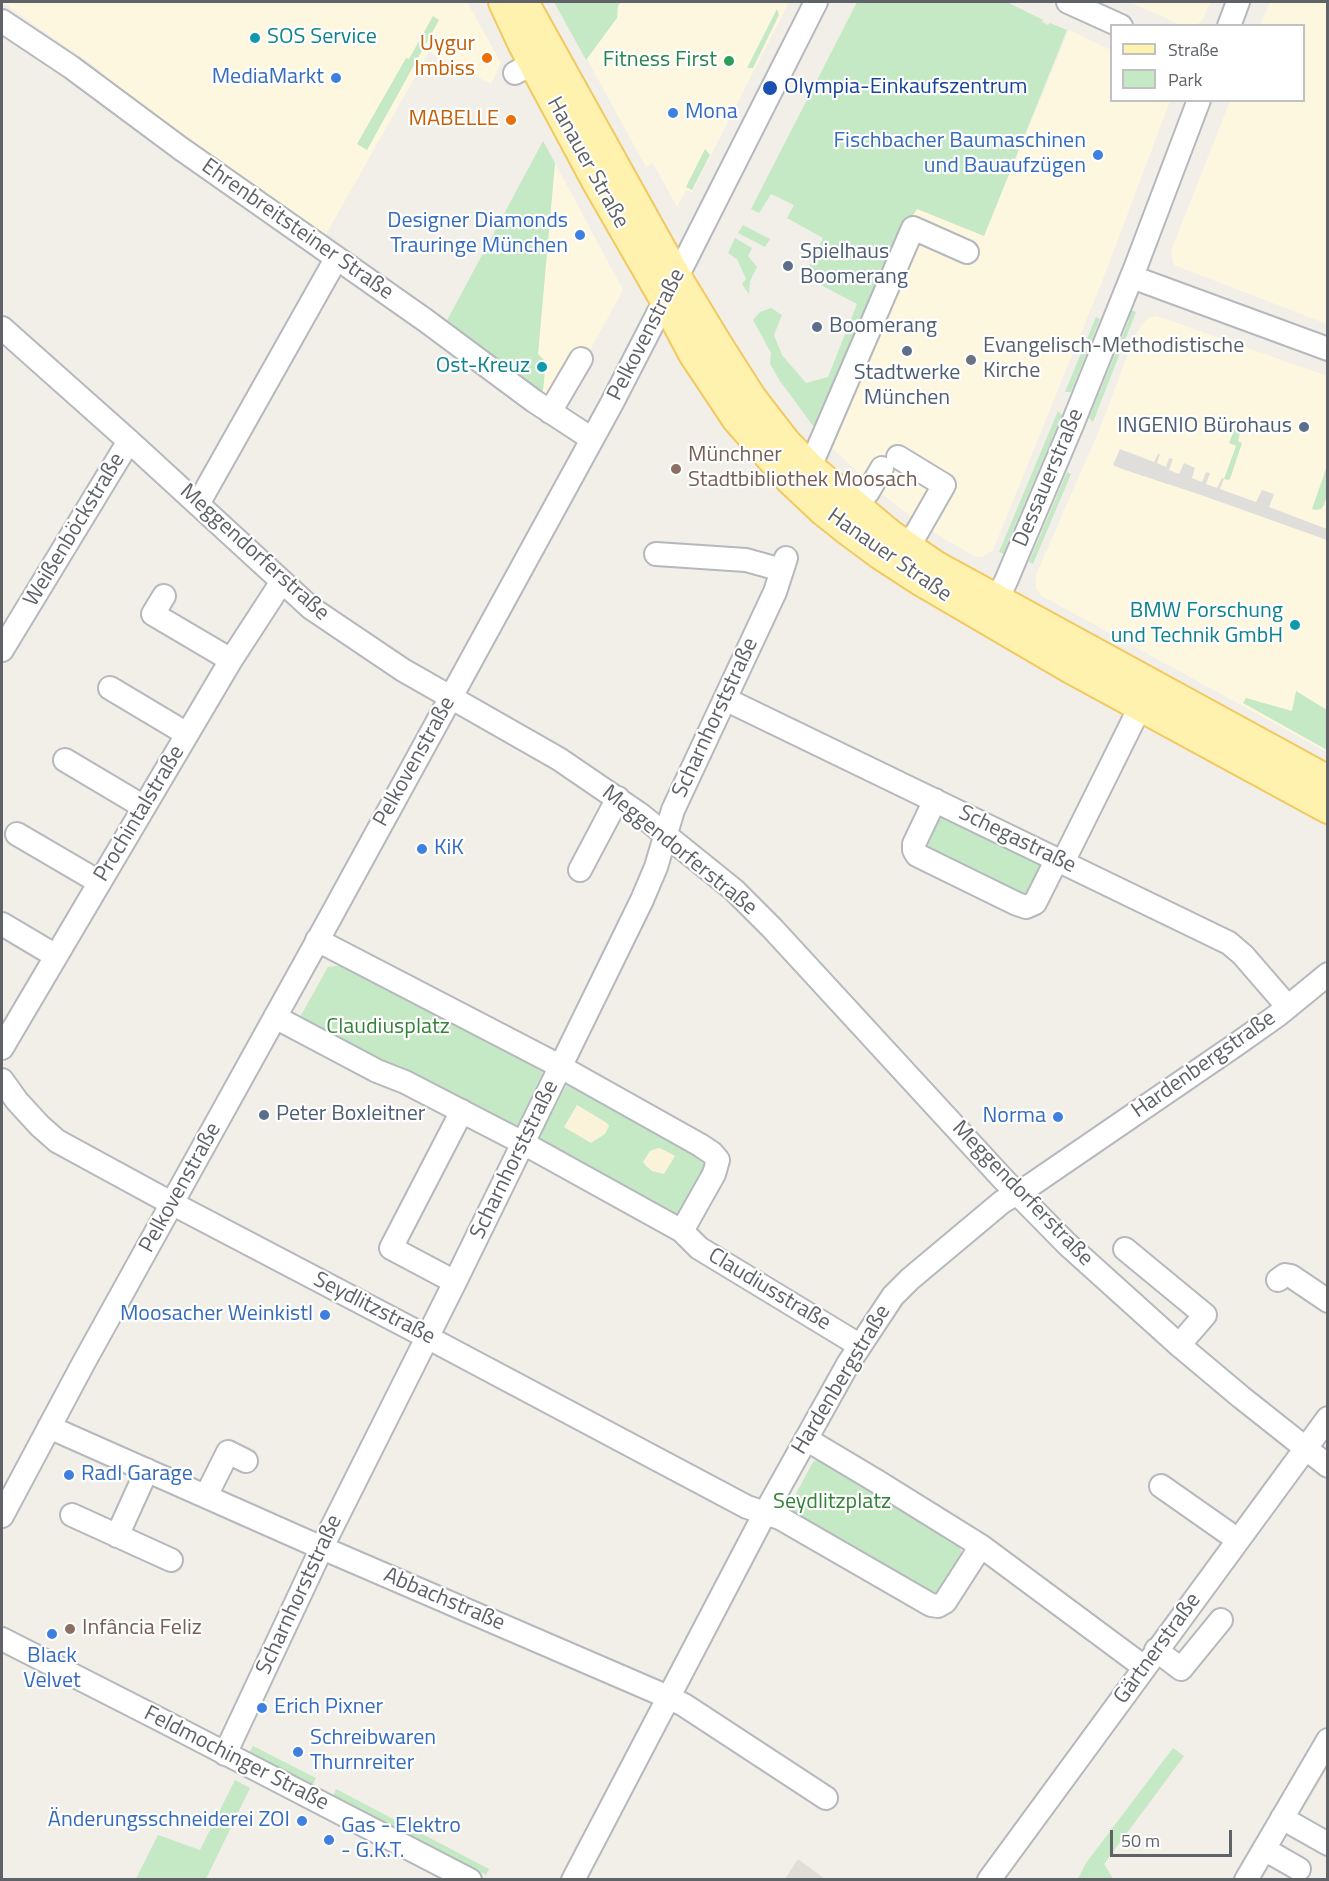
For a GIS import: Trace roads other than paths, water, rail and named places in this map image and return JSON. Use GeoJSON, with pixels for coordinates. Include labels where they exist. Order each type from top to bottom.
{"type":"FeatureCollection","features":[{"type":"Feature","properties":{"kind":"main road","name":"Hanauer Straße"},"geometry":{"type":"LineString","coordinates":[[521,6],[671,289],[693,354],[737,420],[789,479],[823,511],[879,554],[1328,780]]}},
{"type":"Feature","properties":{"kind":"main road","name":"Hanauer Straße"},"geometry":{"type":"LineString","coordinates":[[521,6],[524,68],[596,181],[671,289],[717,343],[752,398],[786,442],[810,467],[908,548],[935,565],[991,610],[1140,707],[1328,808]]}},
{"type":"Feature","properties":{"kind":"street","name":"Pelkovenstraße"},"geometry":{"type":"LineString","coordinates":[[2,1516],[592,439],[671,289],[816,2]]}},
{"type":"Feature","properties":{"kind":"street"},"geometry":{"type":"LineString","coordinates":[[1068,2],[1117,24]]}},
{"type":"Feature","properties":{"kind":"street"},"geometry":{"type":"LineString","coordinates":[[1229,24],[1238,2]]}},
{"type":"Feature","properties":{"kind":"street","name":"Ehrenbreitsteiner Straße"},"geometry":{"type":"LineString","coordinates":[[2,21],[71,67],[180,148],[425,320],[550,412],[592,439]]}},
{"type":"Feature","properties":{"kind":"street","name":"Dessauerstraße"},"geometry":{"type":"LineString","coordinates":[[991,610],[1061,450],[1132,277],[1198,102]]}},
{"type":"Feature","properties":{"kind":"street"},"geometry":{"type":"LineString","coordinates":[[810,467],[913,228],[967,252]]}},
{"type":"Feature","properties":{"kind":"street"},"geometry":{"type":"LineString","coordinates":[[198,504],[336,259]]}},
{"type":"Feature","properties":{"kind":"street"},"geometry":{"type":"LineString","coordinates":[[1132,277],[1328,349]]}},
{"type":"Feature","properties":{"kind":"street","name":"Meggendorferstraße"},"geometry":{"type":"LineString","coordinates":[[2,328],[311,608],[403,670],[559,759],[618,798],[734,890],[772,928],[1016,1193],[1067,1244],[1179,1345],[1328,1466]]}},
{"type":"Feature","properties":{"kind":"street"},"geometry":{"type":"LineString","coordinates":[[550,412],[581,358]]}},
{"type":"Feature","properties":{"kind":"street","name":"Weißenböckstraße"},"geometry":{"type":"LineString","coordinates":[[2,650],[129,441]]}},
{"type":"Feature","properties":{"kind":"street"},"geometry":{"type":"LineString","coordinates":[[855,505],[868,492],[890,462],[944,485],[908,548]]}},
{"type":"Feature","properties":{"kind":"street","name":"Scharnhorststraße"},"geometry":{"type":"LineString","coordinates":[[225,1754],[322,1548],[642,900],[656,867],[673,810],[775,592],[784,564],[656,554]]}},
{"type":"Feature","properties":{"kind":"street","name":"Prochintalstraße"},"geometry":{"type":"LineString","coordinates":[[2,1048],[231,660],[281,583]]}},
{"type":"Feature","properties":{"kind":"street"},"geometry":{"type":"LineString","coordinates":[[164,596],[153,614],[231,660]]}},
{"type":"Feature","properties":{"kind":"street"},"geometry":{"type":"LineString","coordinates":[[110,688],[187,734]]}},
{"type":"Feature","properties":{"kind":"street","name":"Schegastraße"},"geometry":{"type":"LineString","coordinates":[[725,699],[1234,945],[1288,1007]]}},
{"type":"Feature","properties":{"kind":"street"},"geometry":{"type":"LineString","coordinates":[[935,800],[914,844],[917,855],[1022,906],[1031,906],[1060,861],[1140,707]]}},
{"type":"Feature","properties":{"kind":"street"},"geometry":{"type":"LineString","coordinates":[[65,760],[144,807]]}},
{"type":"Feature","properties":{"kind":"street"},"geometry":{"type":"LineString","coordinates":[[580,870],[618,798]]}},
{"type":"Feature","properties":{"kind":"street"},"geometry":{"type":"LineString","coordinates":[[17,834],[99,882]]}},
{"type":"Feature","properties":{"kind":"street"},"geometry":{"type":"LineString","coordinates":[[2,924],[56,956]]}},
{"type":"Feature","properties":{"kind":"street"},"geometry":{"type":"LineString","coordinates":[[275,1017],[377,1071],[405,1082],[523,1143],[682,1231],[714,1174],[718,1164],[716,1156],[700,1145],[560,1067],[317,940]]}},
{"type":"Feature","properties":{"kind":"street","name":"Hardenbergstraße"},"geometry":{"type":"LineString","coordinates":[[573,1880],[765,1513],[859,1346],[898,1290],[1002,1202],[1237,1044],[1328,974]]}},
{"type":"Feature","properties":{"kind":"street","name":"Seydlitzstraße"},"geometry":{"type":"LineString","coordinates":[[2,1080],[32,1118],[57,1141],[747,1507],[765,1513]]}},
{"type":"Feature","properties":{"kind":"street"},"geometry":{"type":"LineString","coordinates":[[455,1282],[392,1248],[462,1111]]}},
{"type":"Feature","properties":{"kind":"street","name":"Claudiusstraße"},"geometry":{"type":"LineString","coordinates":[[682,1231],[699,1248],[859,1346]]}},
{"type":"Feature","properties":{"kind":"street"},"geometry":{"type":"LineString","coordinates":[[1125,1249],[1204,1315],[1179,1345]]}},
{"type":"Feature","properties":{"kind":"street"},"geometry":{"type":"LineString","coordinates":[[1278,1280],[1285,1275],[1292,1276],[1328,1301]]}},
{"type":"Feature","properties":{"kind":"street"},"geometry":{"type":"LineString","coordinates":[[1301,1292],[1328,1310]]}},
{"type":"Feature","properties":{"kind":"street","name":"Gärtnerstraße"},"geometry":{"type":"LineString","coordinates":[[989,1880],[1328,1418]]}},
{"type":"Feature","properties":{"kind":"street","name":"Abbachstraße"},"geometry":{"type":"LineString","coordinates":[[49,1427],[668,1697],[684,1705],[826,1798]]}},
{"type":"Feature","properties":{"kind":"street"},"geometry":{"type":"LineString","coordinates":[[806,1439],[981,1546],[1150,1659],[1181,1669],[1221,1620]]}},
{"type":"Feature","properties":{"kind":"street"},"geometry":{"type":"LineString","coordinates":[[206,1496],[228,1452],[246,1461]]}},
{"type":"Feature","properties":{"kind":"street"},"geometry":{"type":"LineString","coordinates":[[117,1536],[147,1470]]}},
{"type":"Feature","properties":{"kind":"street"},"geometry":{"type":"LineString","coordinates":[[1161,1486],[1238,1540]]}},
{"type":"Feature","properties":{"kind":"street"},"geometry":{"type":"LineString","coordinates":[[765,1513],[780,1518],[931,1605],[938,1606],[945,1602],[981,1546]]}},
{"type":"Feature","properties":{"kind":"street"},"geometry":{"type":"LineString","coordinates":[[72,1515],[171,1560]]}},
{"type":"Feature","properties":{"kind":"street","name":"Feldmochinger Straße"},"geometry":{"type":"LineString","coordinates":[[2,1640],[161,1719],[470,1880]]}},
{"type":"Feature","properties":{"kind":"street"},"geometry":{"type":"LineString","coordinates":[[1246,1880],[1328,1740]]}},
{"type":"Feature","properties":{"kind":"street"},"geometry":{"type":"LineString","coordinates":[[1282,1818],[1328,1844]]}},
{"type":"Feature","properties":{"kind":"street"},"geometry":{"type":"LineString","coordinates":[[1264,1849],[1299,1869]]}},
{"type":"Feature","properties":{"kind":"place","name":"SOS Service"},"geometry":{"type":"Point","coordinates":[255,38]}},
{"type":"Feature","properties":{"kind":"place","name":"Uygur Imbiss"},"geometry":{"type":"Point","coordinates":[487,58]}},
{"type":"Feature","properties":{"kind":"place","name":"Fitness First"},"geometry":{"type":"Point","coordinates":[729,61]}},
{"type":"Feature","properties":{"kind":"place","name":"MediaMarkt"},"geometry":{"type":"Point","coordinates":[336,78]}},
{"type":"Feature","properties":{"kind":"place","name":"Olympia-Einkaufszentrum"},"geometry":{"type":"Point","coordinates":[770,88]}},
{"type":"Feature","properties":{"kind":"place","name":"Mona"},"geometry":{"type":"Point","coordinates":[673,113]}},
{"type":"Feature","properties":{"kind":"place","name":"MABELLE"},"geometry":{"type":"Point","coordinates":[511,120]}},
{"type":"Feature","properties":{"kind":"place","name":"Fischbacher Baumaschinen und Bauaufzügen"},"geometry":{"type":"Point","coordinates":[1098,155]}},
{"type":"Feature","properties":{"kind":"place","name":"Designer Diamonds Trauringe München"},"geometry":{"type":"Point","coordinates":[580,235]}},
{"type":"Feature","properties":{"kind":"place","name":"Spielhaus Boomerang"},"geometry":{"type":"Point","coordinates":[788,266]}},
{"type":"Feature","properties":{"kind":"place","name":"Boomerang"},"geometry":{"type":"Point","coordinates":[817,327]}},
{"type":"Feature","properties":{"kind":"place","name":"Stadtwerke München"},"geometry":{"type":"Point","coordinates":[907,351]}},
{"type":"Feature","properties":{"kind":"place","name":"Evangelisch-Methodistische Kirche"},"geometry":{"type":"Point","coordinates":[971,360]}},
{"type":"Feature","properties":{"kind":"place","name":"Ost-Kreuz"},"geometry":{"type":"Point","coordinates":[542,367]}},
{"type":"Feature","properties":{"kind":"place","name":"INGENIO Bürohaus"},"geometry":{"type":"Point","coordinates":[1304,427]}},
{"type":"Feature","properties":{"kind":"place","name":"Münchner Stadtbibliothek Moosach"},"geometry":{"type":"Point","coordinates":[676,469]}},
{"type":"Feature","properties":{"kind":"place","name":"BMW Forschung und Technik GmbH"},"geometry":{"type":"Point","coordinates":[1295,625]}},
{"type":"Feature","properties":{"kind":"place","name":"KiK"},"geometry":{"type":"Point","coordinates":[422,849]}},
{"type":"Feature","properties":{"kind":"place","name":"Peter Boxleitner"},"geometry":{"type":"Point","coordinates":[264,1115]}},
{"type":"Feature","properties":{"kind":"place","name":"Norma"},"geometry":{"type":"Point","coordinates":[1058,1117]}},
{"type":"Feature","properties":{"kind":"place","name":"Moosacher Weinkistl"},"geometry":{"type":"Point","coordinates":[325,1315]}},
{"type":"Feature","properties":{"kind":"place","name":"Radl Garage"},"geometry":{"type":"Point","coordinates":[69,1475]}},
{"type":"Feature","properties":{"kind":"place","name":"Infância Feliz"},"geometry":{"type":"Point","coordinates":[70,1629]}},
{"type":"Feature","properties":{"kind":"place","name":"Black Velvet"},"geometry":{"type":"Point","coordinates":[52,1634]}},
{"type":"Feature","properties":{"kind":"place","name":"Erich Pixner"},"geometry":{"type":"Point","coordinates":[262,1708]}},
{"type":"Feature","properties":{"kind":"place","name":"Schreibwaren Thurnreiter"},"geometry":{"type":"Point","coordinates":[298,1752]}},
{"type":"Feature","properties":{"kind":"place","name":"Änderungsschneiderei ZOI"},"geometry":{"type":"Point","coordinates":[302,1821]}},
{"type":"Feature","properties":{"kind":"place","name":"Gas - Elektro - G.K.T."},"geometry":{"type":"Point","coordinates":[329,1840]}},
{"type":"Feature","properties":{"kind":"park label","name":"Claudiusplatz"},"geometry":{"type":"Point","coordinates":[388,1028]}},
{"type":"Feature","properties":{"kind":"park label","name":"Seydlitzplatz"},"geometry":{"type":"Point","coordinates":[832,1503]}}]}
